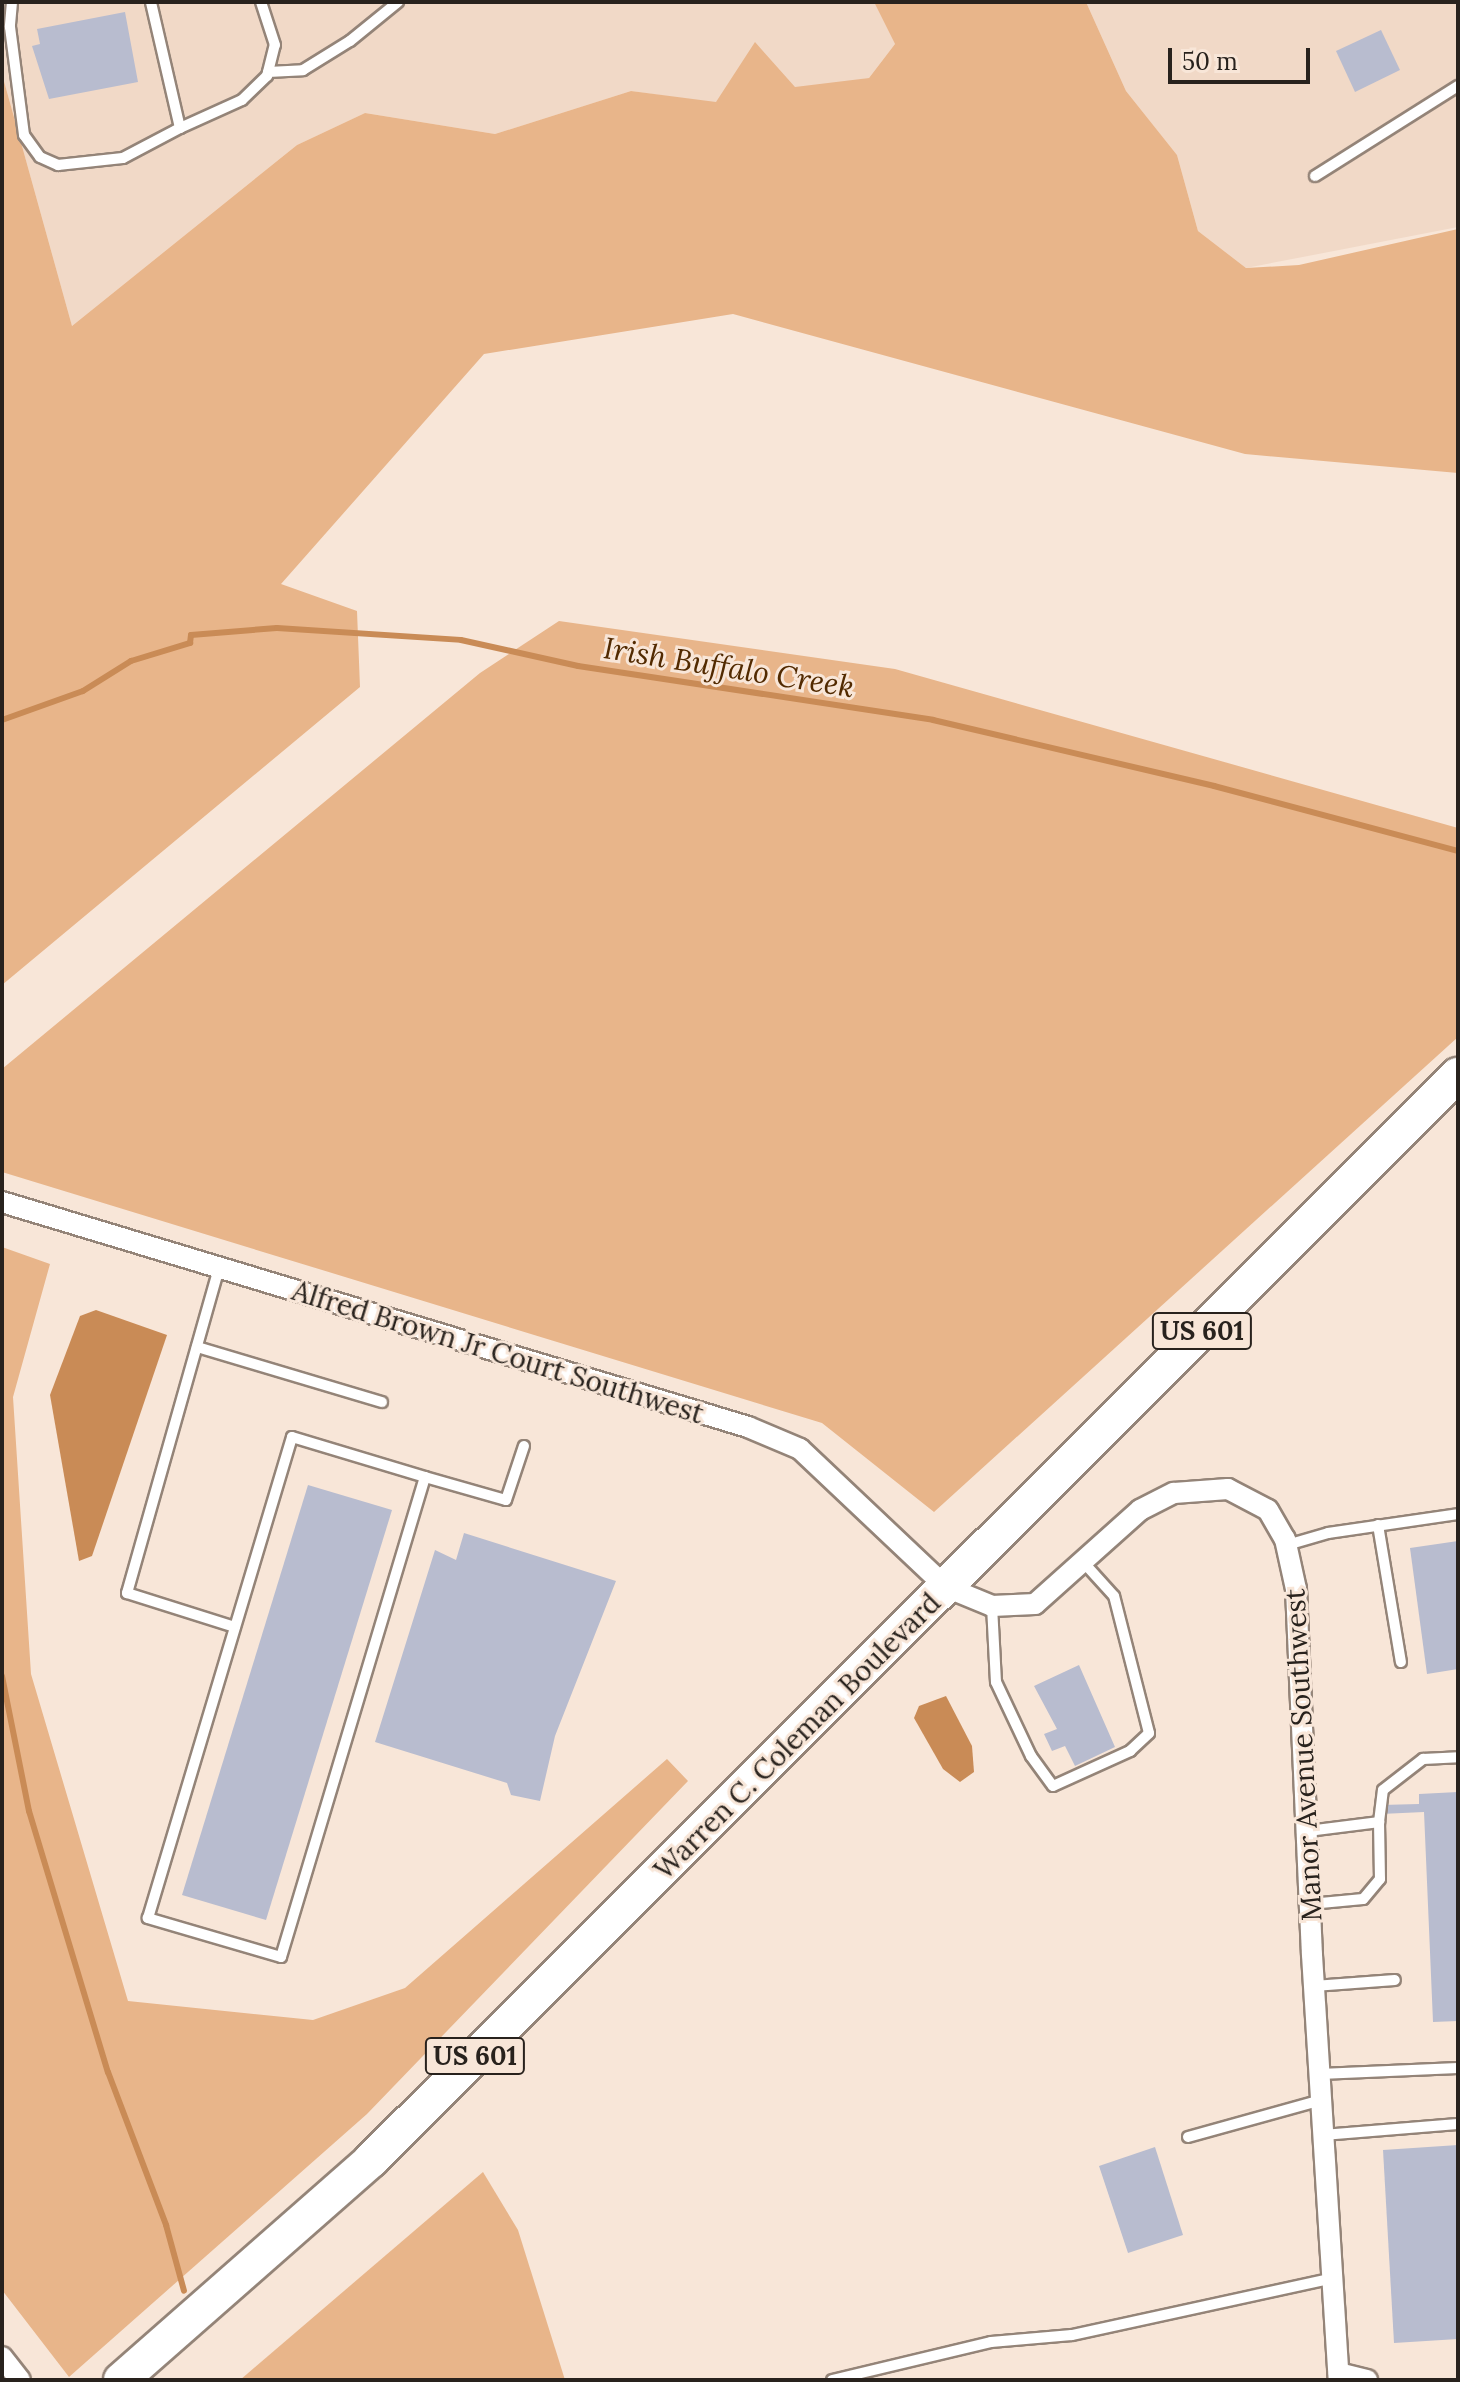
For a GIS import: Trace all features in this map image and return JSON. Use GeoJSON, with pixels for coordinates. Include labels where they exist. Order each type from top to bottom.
{"type":"FeatureCollection","features":[{"type":"Feature","properties":{"kind":"highway","name":"Warren C. Coleman Boulevard"},"geometry":{"type":"LineString","coordinates":[[121,2380],[371,2160],[1458,1075]]}},
{"type":"Feature","properties":{"kind":"street","name":"Alfred Brown Jr Court Southwest"},"geometry":{"type":"LineString","coordinates":[[2,1202],[748,1427],[800,1449],[946,1587]]}},
{"type":"Feature","properties":{"kind":"street","name":"Manor Avenue Southwest"},"geometry":{"type":"LineString","coordinates":[[946,1587],[992,1606],[1035,1604],[1085,1564],[1140,1510],[1174,1493],[1209,1486],[1255,1499],[1277,1521],[1287,1545],[1296,1589],[1314,1986],[1339,2376]]}},
{"type":"Feature","properties":{"kind":"street"},"geometry":{"type":"LineString","coordinates":[[2,2357],[20,2380]]}},
{"type":"Feature","properties":{"kind":"street"},"geometry":{"type":"LineString","coordinates":[[1339,2376],[1367,2380]]}},
{"type":"Feature","properties":{"kind":"lane"},"geometry":{"type":"LineString","coordinates":[[12,2],[10,27],[24,135],[40,157],[58,165],[123,158],[242,100],[268,72],[275,45],[261,2]]}},
{"type":"Feature","properties":{"kind":"lane"},"geometry":{"type":"LineString","coordinates":[[151,2],[180,128]]}},
{"type":"Feature","properties":{"kind":"lane"},"geometry":{"type":"LineString","coordinates":[[268,72],[303,70],[350,41],[398,2]]}},
{"type":"Feature","properties":{"kind":"lane"},"geometry":{"type":"LineString","coordinates":[[1315,176],[1458,86]]}},
{"type":"Feature","properties":{"kind":"lane"},"geometry":{"type":"LineString","coordinates":[[219,1268],[127,1593],[235,1627]]}},
{"type":"Feature","properties":{"kind":"lane"},"geometry":{"type":"LineString","coordinates":[[197,1347],[382,1402]]}},
{"type":"Feature","properties":{"kind":"lane"},"geometry":{"type":"LineString","coordinates":[[425,1477],[281,1957],[148,1918],[292,1437],[506,1500],[524,1446]]}},
{"type":"Feature","properties":{"kind":"lane"},"geometry":{"type":"LineString","coordinates":[[1287,1545],[1378,1525],[1458,1514]]}},
{"type":"Feature","properties":{"kind":"lane"},"geometry":{"type":"LineString","coordinates":[[1378,1525],[1401,1662]]}},
{"type":"Feature","properties":{"kind":"lane"},"geometry":{"type":"LineString","coordinates":[[992,1606],[996,1682],[1031,1756],[1053,1786],[1130,1751],[1149,1733],[1114,1596],[1085,1564]]}},
{"type":"Feature","properties":{"kind":"lane"},"geometry":{"type":"LineString","coordinates":[[1310,1904],[1363,1899],[1380,1879],[1379,1822],[1383,1790],[1423,1759],[1458,1757]]}},
{"type":"Feature","properties":{"kind":"lane"},"geometry":{"type":"LineString","coordinates":[[1308,1831],[1379,1822]]}},
{"type":"Feature","properties":{"kind":"lane"},"geometry":{"type":"LineString","coordinates":[[1314,1986],[1395,1980]]}},
{"type":"Feature","properties":{"kind":"lane"},"geometry":{"type":"LineString","coordinates":[[1320,2074],[1458,2068]]}},
{"type":"Feature","properties":{"kind":"lane"},"geometry":{"type":"LineString","coordinates":[[1188,2137],[1321,2100]]}},
{"type":"Feature","properties":{"kind":"lane"},"geometry":{"type":"LineString","coordinates":[[1323,2135],[1458,2124]]}},
{"type":"Feature","properties":{"kind":"lane"},"geometry":{"type":"LineString","coordinates":[[832,2380],[991,2342],[1072,2335],[1333,2278]]}},
{"type":"Feature","properties":{"kind":"shaded area"},"geometry":{"type":"Polygon","coordinates":[[[2,2],[874,2],[895,44],[869,78],[716,103],[631,91],[495,134],[365,113],[297,145],[72,326],[2,74],[2,2]]]}},
{"type":"Feature","properties":{"kind":"shaded area"},"geometry":{"type":"Polygon","coordinates":[[[874,2],[1086,2],[1126,91],[1177,155],[1198,231],[1246,268],[1299,265],[1458,229],[1458,473],[1245,454],[733,314],[484,354],[281,584],[357,611],[360,687],[2,985],[2,74],[72,326],[297,145],[365,113],[495,134],[631,91],[716,102],[755,42],[795,87],[869,78],[895,44],[874,2]]]}},
{"type":"Feature","properties":{"kind":"shaded area"},"geometry":{"type":"Polygon","coordinates":[[[1086,2],[1458,2],[1458,227],[1246,268],[1198,231],[1177,155],[1126,91],[1086,2]]]}},
{"type":"Feature","properties":{"kind":"shaded area"},"geometry":{"type":"Polygon","coordinates":[[[559,621],[895,669],[1458,828],[1458,1037],[934,1512],[822,1423],[2,1172],[2,1069],[480,673],[559,621]]]}},
{"type":"Feature","properties":{"kind":"shaded area"},"geometry":{"type":"Polygon","coordinates":[[[2,1247],[50,1264],[13,1397],[31,1674],[128,2001],[313,2020],[405,1988],[667,1759],[688,1781],[367,2114],[69,2377],[2,2290],[2,1247]]]}},
{"type":"Feature","properties":{"kind":"shaded area"},"geometry":{"type":"Polygon","coordinates":[[[96,1310],[167,1335],[92,1556],[79,1561],[50,1395],[80,1316],[96,1310]]]}},
{"type":"Feature","properties":{"kind":"shaded area"},"geometry":{"type":"Polygon","coordinates":[[[946,1696],[972,1746],[974,1772],[960,1782],[943,1769],[914,1718],[919,1706],[946,1696]]]}},
{"type":"Feature","properties":{"kind":"shaded area"},"geometry":{"type":"Polygon","coordinates":[[[483,2172],[518,2230],[565,2380],[240,2380],[483,2172]]]}},
{"type":"Feature","properties":{"kind":"building"},"geometry":{"type":"Polygon","coordinates":[[[125,12],[138,82],[49,99],[32,46],[40,44],[37,29],[125,12]]]}},
{"type":"Feature","properties":{"kind":"building"},"geometry":{"type":"Polygon","coordinates":[[[1381,30],[1400,70],[1355,92],[1336,51],[1381,30]]]}},
{"type":"Feature","properties":{"kind":"building"},"geometry":{"type":"Polygon","coordinates":[[[308,1485],[392,1510],[266,1920],[182,1895],[308,1485]]]}},
{"type":"Feature","properties":{"kind":"building"},"geometry":{"type":"Polygon","coordinates":[[[464,1533],[616,1581],[555,1736],[540,1801],[511,1795],[507,1783],[375,1742],[435,1550],[456,1560],[464,1533]]]}},
{"type":"Feature","properties":{"kind":"building"},"geometry":{"type":"Polygon","coordinates":[[[1458,1541],[1458,1669],[1427,1674],[1410,1548],[1458,1541]]]}},
{"type":"Feature","properties":{"kind":"building"},"geometry":{"type":"Polygon","coordinates":[[[1079,1665],[1115,1747],[1075,1766],[1065,1746],[1052,1751],[1044,1734],[1057,1729],[1034,1686],[1079,1665]]]}},
{"type":"Feature","properties":{"kind":"building"},"geometry":{"type":"Polygon","coordinates":[[[1458,1792],[1458,2021],[1433,2022],[1424,1812],[1381,1814],[1381,1805],[1419,1804],[1419,1794],[1458,1792]]]}},
{"type":"Feature","properties":{"kind":"building"},"geometry":{"type":"Polygon","coordinates":[[[1458,2145],[1458,2339],[1394,2343],[1383,2150],[1458,2145]]]}},
{"type":"Feature","properties":{"kind":"building"},"geometry":{"type":"Polygon","coordinates":[[[1155,2147],[1183,2235],[1128,2253],[1099,2166],[1155,2147]]]}},
{"type":"Feature","properties":{"kind":"waterway","name":"Irish Buffalo Creek"},"geometry":{"type":"LineString","coordinates":[[2,720],[83,691],[131,661],[190,643],[191,635],[277,628],[461,640],[578,666],[933,720],[1214,786],[1458,851]]}},
{"type":"Feature","properties":{"kind":"waterway"},"geometry":{"type":"LineString","coordinates":[[2,1676],[29,1811],[108,2072],[166,2225],[184,2291]]}}]}
